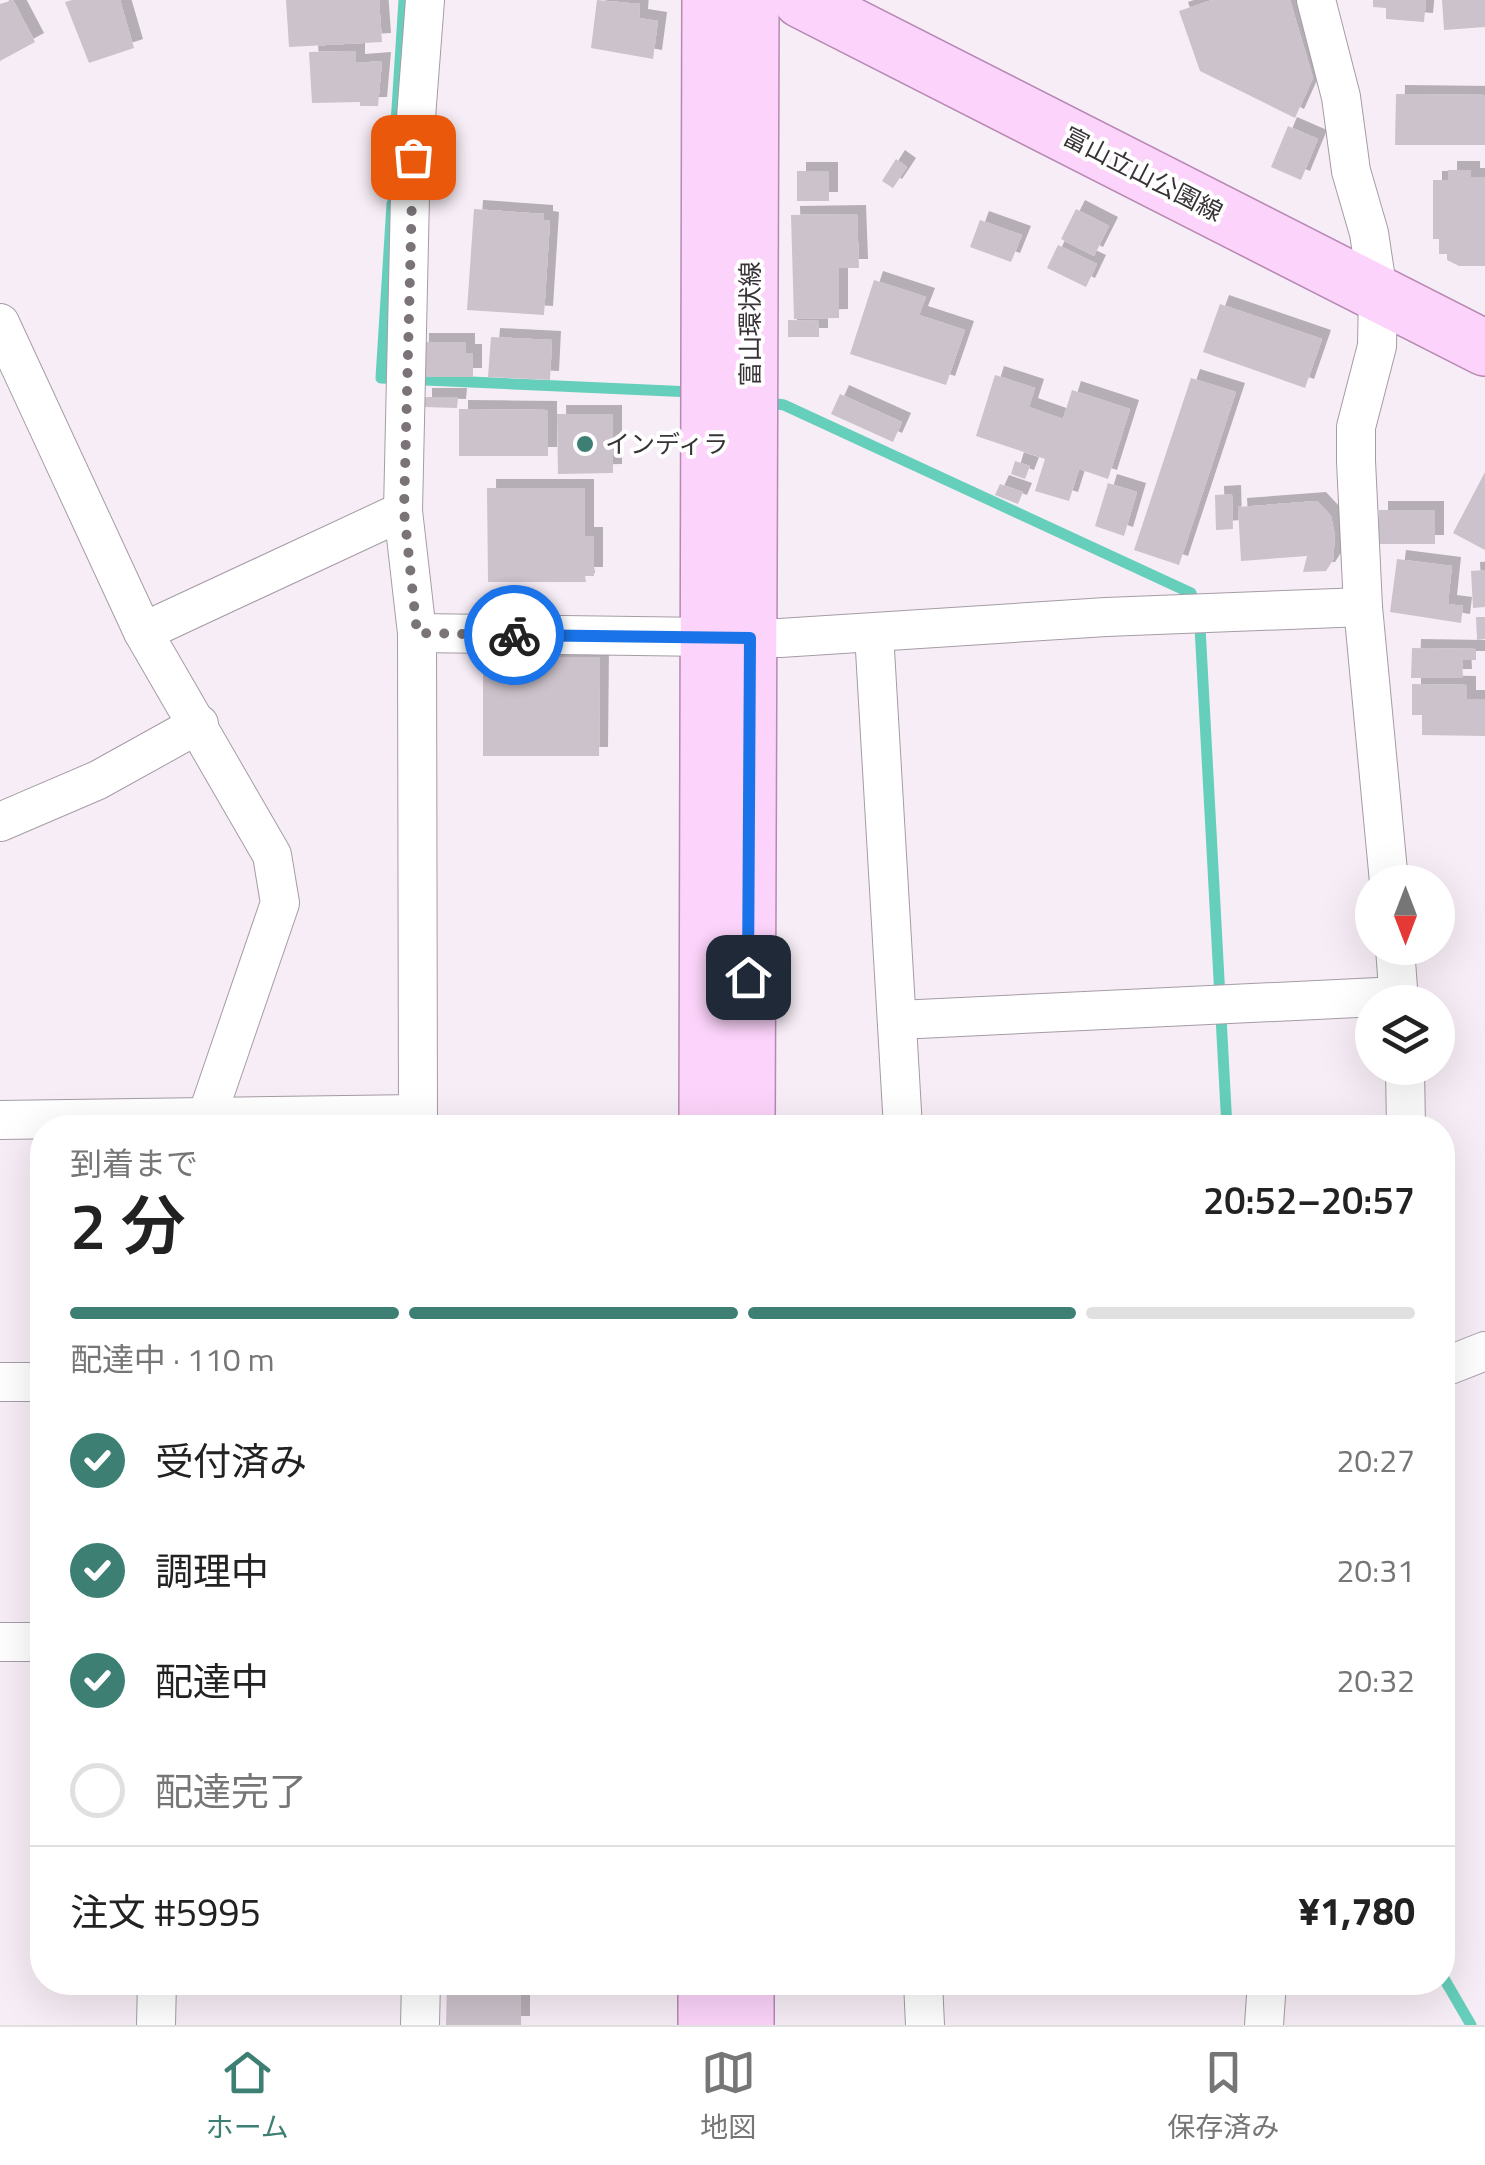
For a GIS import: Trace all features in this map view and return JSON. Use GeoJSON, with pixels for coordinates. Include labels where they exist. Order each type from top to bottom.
{"type":"FeatureCollection","features":[{"type":"Feature","properties":{"kind":"main road","name":"富山環状線"},"geometry":{"type":"LineString","coordinates":[[710,0],[746,1115]]}},
{"type":"Feature","properties":{"kind":"main road","name":"富山環状線"},"geometry":{"type":"LineString","coordinates":[[708,1115],[751,0]]}},
{"type":"Feature","properties":{"kind":"main road","name":"富山立山公園線"},"geometry":{"type":"LineString","coordinates":[[801,0],[1485,348]]}},
{"type":"Feature","properties":{"kind":"main road"},"geometry":{"type":"LineString","coordinates":[[706,1995],[706,2025]]}},
{"type":"Feature","properties":{"kind":"main road"},"geometry":{"type":"LineString","coordinates":[[746,1995],[746,2025]]}},
{"type":"Feature","properties":{"kind":"street"},"geometry":{"type":"LineString","coordinates":[[418,1115],[417,633],[404,511],[410,196],[425,0]]}},
{"type":"Feature","properties":{"kind":"street"},"geometry":{"type":"LineString","coordinates":[[1316,0],[1341,98],[1351,171],[1369,234],[1378,293],[1378,346],[1356,427],[1363,607],[1387,865]]}},
{"type":"Feature","properties":{"kind":"street"},"geometry":{"type":"LineString","coordinates":[[0,323],[144,632],[272,856],[280,903],[207,1115]]}},
{"type":"Feature","properties":{"kind":"street"},"geometry":{"type":"LineString","coordinates":[[144,632],[404,511]]}},
{"type":"Feature","properties":{"kind":"street"},"geometry":{"type":"LineString","coordinates":[[417,633],[728,638],[1363,607]]}},
{"type":"Feature","properties":{"kind":"street"},"geometry":{"type":"LineString","coordinates":[[874,633],[903,1115]]}},
{"type":"Feature","properties":{"kind":"street"},"geometry":{"type":"LineString","coordinates":[[0,822],[98,780],[199,724]]}},
{"type":"Feature","properties":{"kind":"street"},"geometry":{"type":"LineString","coordinates":[[898,1020],[1355,1001]]}},
{"type":"Feature","properties":{"kind":"street"},"geometry":{"type":"LineString","coordinates":[[1405,1085],[1406,1115]]}},
{"type":"Feature","properties":{"kind":"street"},"geometry":{"type":"LineString","coordinates":[[0,1120],[30,1120]]}},
{"type":"Feature","properties":{"kind":"street"},"geometry":{"type":"LineString","coordinates":[[1455,1363],[1485,1352]]}},
{"type":"Feature","properties":{"kind":"street"},"geometry":{"type":"LineString","coordinates":[[0,1382],[30,1382]]}},
{"type":"Feature","properties":{"kind":"street"},"geometry":{"type":"LineString","coordinates":[[0,1642],[30,1642]]}},
{"type":"Feature","properties":{"kind":"street"},"geometry":{"type":"LineString","coordinates":[[156,1995],[156,2025]]}},
{"type":"Feature","properties":{"kind":"street"},"geometry":{"type":"LineString","coordinates":[[420,2025],[421,1995]]}},
{"type":"Feature","properties":{"kind":"street"},"geometry":{"type":"LineString","coordinates":[[924,1995],[925,2025]]}},
{"type":"Feature","properties":{"kind":"street"},"geometry":{"type":"LineString","coordinates":[[1264,2025],[1266,1995]]}},
{"type":"Feature","properties":{"kind":"building"},"geometry":{"type":"Polygon","coordinates":[[[13,0],[35,42],[0,61],[0,4],[13,0]]]}},
{"type":"Feature","properties":{"kind":"building"},"geometry":{"type":"Polygon","coordinates":[[[120,0],[134,48],[89,63],[65,2],[120,0]]]}},
{"type":"Feature","properties":{"kind":"building"},"geometry":{"type":"Polygon","coordinates":[[[286,0],[379,0],[382,42],[289,47],[286,0]]]}},
{"type":"Feature","properties":{"kind":"building"},"geometry":{"type":"Polygon","coordinates":[[[597,0],[640,4],[639,18],[658,21],[653,59],[591,48],[597,0]]]}},
{"type":"Feature","properties":{"kind":"building"},"geometry":{"type":"Polygon","coordinates":[[[1212,0],[1290,0],[1313,78],[1295,118],[1200,71],[1179,11],[1212,0]]]}},
{"type":"Feature","properties":{"kind":"building"},"geometry":{"type":"Polygon","coordinates":[[[1373,0],[1426,0],[1424,22],[1386,19],[1386,8],[1373,7],[1373,0]]]}},
{"type":"Feature","properties":{"kind":"building"},"geometry":{"type":"Polygon","coordinates":[[[1442,0],[1485,0],[1485,27],[1444,30],[1442,0]]]}},
{"type":"Feature","properties":{"kind":"building"},"geometry":{"type":"Polygon","coordinates":[[[356,51],[356,63],[382,61],[378,106],[360,106],[360,102],[312,103],[309,52],[356,51]]]}},
{"type":"Feature","properties":{"kind":"building"},"geometry":{"type":"Polygon","coordinates":[[[1396,94],[1485,95],[1485,145],[1395,145],[1396,94]]]}},
{"type":"Feature","properties":{"kind":"building"},"geometry":{"type":"Polygon","coordinates":[[[1288,126],[1318,139],[1301,180],[1271,167],[1288,126]]]}},
{"type":"Feature","properties":{"kind":"building"},"geometry":{"type":"Polygon","coordinates":[[[896,159],[907,167],[893,188],[882,181],[896,159]]]}},
{"type":"Feature","properties":{"kind":"building"},"geometry":{"type":"Polygon","coordinates":[[[1448,170],[1471,170],[1471,177],[1485,177],[1485,266],[1459,266],[1447,260],[1447,254],[1439,254],[1439,239],[1433,239],[1433,180],[1448,180],[1448,170]]]}},
{"type":"Feature","properties":{"kind":"building"},"geometry":{"type":"Polygon","coordinates":[[[797,171],[829,171],[829,201],[797,201],[797,171]]]}},
{"type":"Feature","properties":{"kind":"building"},"geometry":{"type":"Polygon","coordinates":[[[474,209],[544,214],[544,220],[550,221],[544,315],[467,310],[474,209]]]}},
{"type":"Feature","properties":{"kind":"building"},"geometry":{"type":"Polygon","coordinates":[[[1076,209],[1109,226],[1094,256],[1061,239],[1076,209]]]}},
{"type":"Feature","properties":{"kind":"building"},"geometry":{"type":"Polygon","coordinates":[[[857,214],[859,268],[839,268],[839,318],[794,319],[791,215],[857,214]]]}},
{"type":"Feature","properties":{"kind":"building"},"geometry":{"type":"Polygon","coordinates":[[[980,220],[1022,235],[1011,262],[970,247],[980,220]]]}},
{"type":"Feature","properties":{"kind":"building"},"geometry":{"type":"Polygon","coordinates":[[[1058,245],[1097,264],[1086,287],[1047,268],[1058,245]]]}},
{"type":"Feature","properties":{"kind":"building"},"geometry":{"type":"Polygon","coordinates":[[[874,280],[926,297],[919,315],[965,330],[946,385],[850,354],[874,280]]]}},
{"type":"Feature","properties":{"kind":"building"},"geometry":{"type":"Polygon","coordinates":[[[1220,304],[1322,339],[1305,388],[1203,352],[1220,304]]]}},
{"type":"Feature","properties":{"kind":"building"},"geometry":{"type":"Polygon","coordinates":[[[788,320],[819,321],[819,337],[788,337],[788,320]]]}},
{"type":"Feature","properties":{"kind":"building"},"geometry":{"type":"Polygon","coordinates":[[[491,337],[552,340],[550,380],[488,377],[491,337]]]}},
{"type":"Feature","properties":{"kind":"building"},"geometry":{"type":"Polygon","coordinates":[[[420,342],[466,342],[466,353],[473,353],[473,377],[420,377],[420,342]]]}},
{"type":"Feature","properties":{"kind":"building"},"geometry":{"type":"Polygon","coordinates":[[[995,375],[1035,388],[1029,407],[1063,419],[1072,390],[1130,409],[1108,479],[1079,469],[1069,501],[1035,491],[1045,459],[976,436],[995,375]]]}},
{"type":"Feature","properties":{"kind":"building"},"geometry":{"type":"Polygon","coordinates":[[[1191,378],[1236,392],[1179,565],[1134,550],[1191,378]]]}},
{"type":"Feature","properties":{"kind":"building"},"geometry":{"type":"Polygon","coordinates":[[[840,394],[902,422],[893,442],[831,414],[840,394]]]}},
{"type":"Feature","properties":{"kind":"building"},"geometry":{"type":"Polygon","coordinates":[[[423,397],[458,397],[457,408],[423,407],[423,397]]]}},
{"type":"Feature","properties":{"kind":"building"},"geometry":{"type":"Polygon","coordinates":[[[459,409],[548,410],[548,456],[459,456],[459,409]]]}},
{"type":"Feature","properties":{"kind":"building","name":"インディラ"},"geometry":{"type":"Polygon","coordinates":[[[557,414],[613,414],[613,473],[558,474],[557,414]]]}},
{"type":"Feature","properties":{"kind":"building"},"geometry":{"type":"Polygon","coordinates":[[[1015,461],[1030,466],[1025,479],[1011,474],[1015,461]]]}},
{"type":"Feature","properties":{"kind":"building"},"geometry":{"type":"Polygon","coordinates":[[[1485,472],[1485,550],[1453,533],[1485,472]]]}},
{"type":"Feature","properties":{"kind":"building"},"geometry":{"type":"Polygon","coordinates":[[[1108,483],[1137,492],[1124,536],[1095,526],[1108,483]]]}},
{"type":"Feature","properties":{"kind":"building"},"geometry":{"type":"Polygon","coordinates":[[[1000,484],[1023,492],[1018,504],[995,495],[1000,484]]]}},
{"type":"Feature","properties":{"kind":"building"},"geometry":{"type":"Polygon","coordinates":[[[487,488],[585,488],[585,536],[594,536],[594,576],[585,576],[586,582],[488,582],[487,488]]]}},
{"type":"Feature","properties":{"kind":"building"},"geometry":{"type":"Polygon","coordinates":[[[1232,494],[1233,529],[1216,530],[1215,495],[1232,494]]]}},
{"type":"Feature","properties":{"kind":"building"},"geometry":{"type":"Polygon","coordinates":[[[1317,501],[1331,516],[1335,536],[1333,560],[1326,571],[1303,572],[1307,556],[1241,561],[1238,507],[1317,501]]]}},
{"type":"Feature","properties":{"kind":"building"},"geometry":{"type":"Polygon","coordinates":[[[1379,510],[1435,510],[1435,544],[1379,544],[1379,510]]]}},
{"type":"Feature","properties":{"kind":"building"},"geometry":{"type":"Polygon","coordinates":[[[1397,559],[1452,566],[1448,604],[1463,606],[1461,623],[1390,612],[1397,559]]]}},
{"type":"Feature","properties":{"kind":"building"},"geometry":{"type":"Polygon","coordinates":[[[1485,570],[1485,607],[1473,608],[1471,571],[1485,570]]]}},
{"type":"Feature","properties":{"kind":"building"},"geometry":{"type":"Polygon","coordinates":[[[1476,617],[1485,617],[1485,639],[1477,640],[1476,617]]]}},
{"type":"Feature","properties":{"kind":"building"},"geometry":{"type":"Polygon","coordinates":[[[1412,648],[1476,649],[1476,660],[1462,660],[1463,678],[1411,678],[1412,648]]]}},
{"type":"Feature","properties":{"kind":"building"},"geometry":{"type":"Polygon","coordinates":[[[483,657],[600,657],[599,756],[483,756],[483,657]]]}},
{"type":"Feature","properties":{"kind":"building"},"geometry":{"type":"Polygon","coordinates":[[[1412,684],[1467,685],[1467,699],[1485,699],[1485,736],[1422,735],[1422,715],[1412,715],[1412,684]]]}},
{"type":"Feature","properties":{"kind":"building"},"geometry":{"type":"Polygon","coordinates":[[[447,1995],[521,1995],[521,2025],[446,2025],[447,1995]]]}},
{"type":"Feature","properties":{"kind":"waterway"},"geometry":{"type":"LineString","coordinates":[[394,155],[404,0]]}},
{"type":"Feature","properties":{"kind":"waterway"},"geometry":{"type":"LineString","coordinates":[[392,204],[381,378],[692,392]]}},
{"type":"Feature","properties":{"kind":"waterway"},"geometry":{"type":"LineString","coordinates":[[765,402],[784,405],[1191,593],[1200,627],[1226,1115]]}},
{"type":"Feature","properties":{"kind":"waterway"},"geometry":{"type":"LineString","coordinates":[[1454,1995],[1471,2025]]}},
{"type":"Feature","properties":{"kind":"way so far"},"geometry":{"type":"LineString","coordinates":[[413,157],[404,511],[417,633],[514,635]]}},
{"type":"Feature","properties":{"kind":"place","name":"インディラ"},"geometry":{"type":"Point","coordinates":[585,444]}},
{"type":"Feature","properties":{"kind":"route"},"geometry":{"type":"LineString","coordinates":[[514,635],[750,638],[748,977]]}}]}
